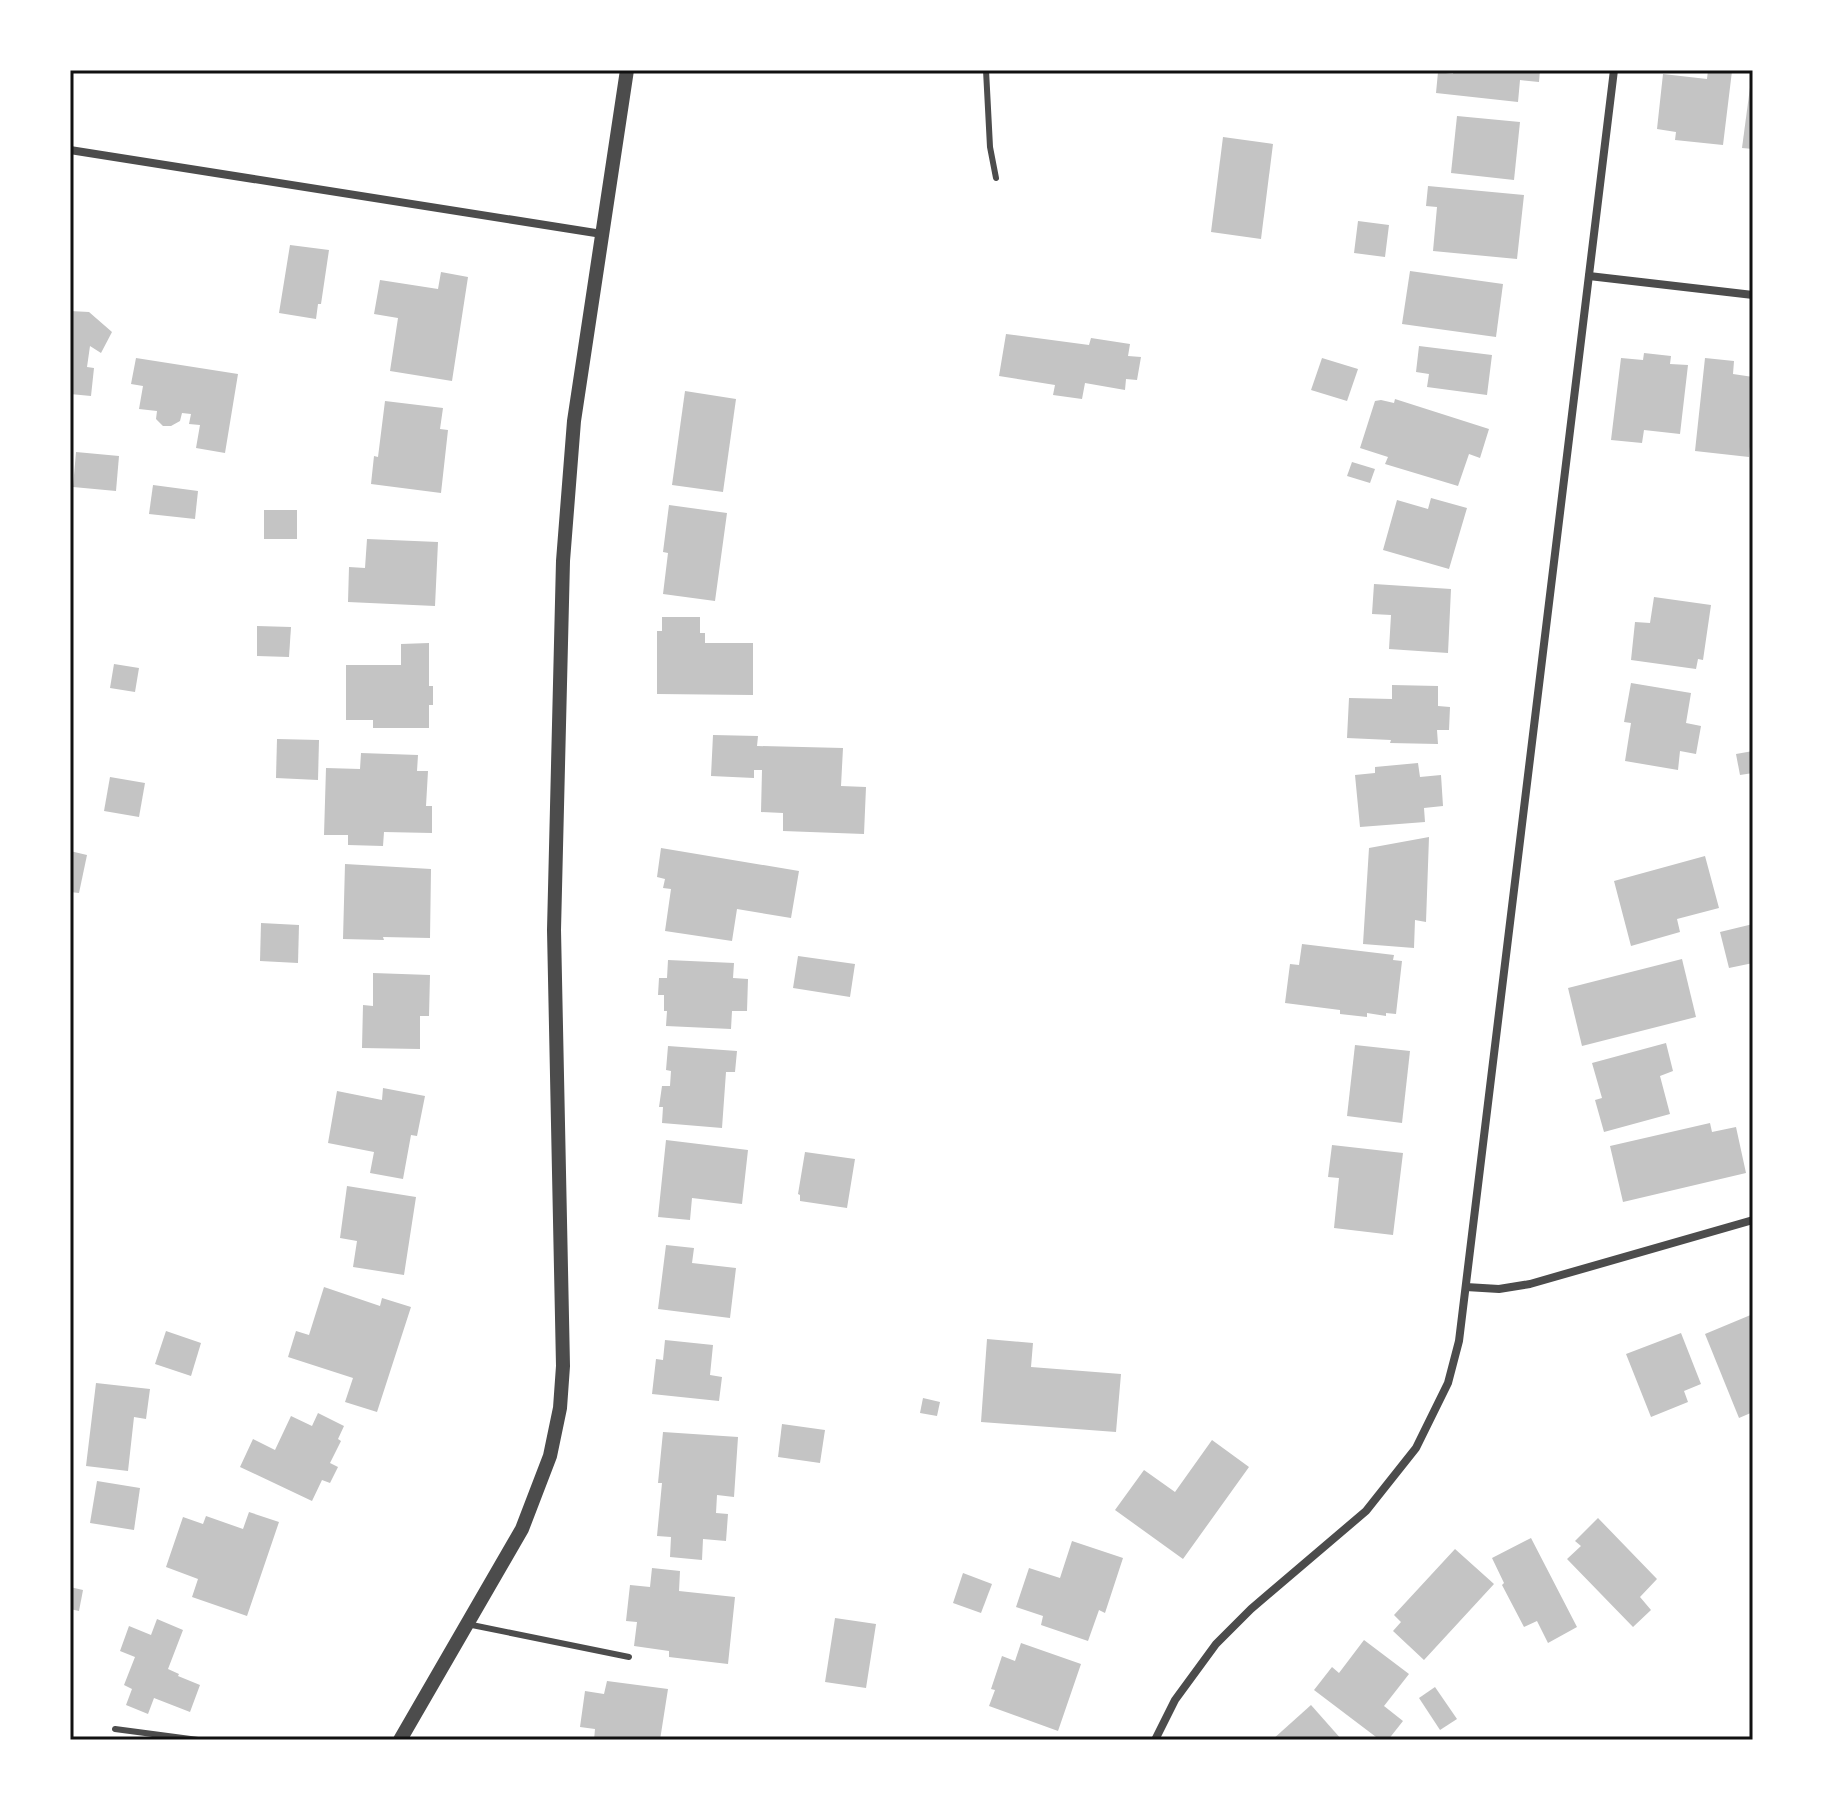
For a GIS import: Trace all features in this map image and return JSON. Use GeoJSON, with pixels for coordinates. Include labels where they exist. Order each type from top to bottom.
{"type":"FeatureCollection","features":[{"type":"Feature","properties":{"kind":"street"},"geometry":{"type":"LineString","coordinates":[[400,1740],[522,1529],[550,1456],[560,1408],[563,1350],[554,930],[563,561],[574,421],[627,70]]}},
{"type":"Feature","properties":{"kind":"street"},"geometry":{"type":"LineString","coordinates":[[1155,1740],[1175,1700],[1216,1644],[1251,1609],[1366,1511],[1416,1448],[1448,1383],[1459,1341],[1466,1287],[1614,70]]}},
{"type":"Feature","properties":{"kind":"street"},"geometry":{"type":"LineString","coordinates":[[70,150],[602,234]]}},
{"type":"Feature","properties":{"kind":"street"},"geometry":{"type":"LineString","coordinates":[[1589,276],[1753,295]]}},
{"type":"Feature","properties":{"kind":"street"},"geometry":{"type":"LineString","coordinates":[[1466,1287],[1499,1289],[1530,1284],[1753,1220]]}},
{"type":"Feature","properties":{"kind":"lane"},"geometry":{"type":"LineString","coordinates":[[986,70],[990,147],[996,178]]}},
{"type":"Feature","properties":{"kind":"lane"},"geometry":{"type":"LineString","coordinates":[[467,1624],[629,1657]]}},
{"type":"Feature","properties":{"kind":"lane"},"geometry":{"type":"LineString","coordinates":[[115,1729],[198,1740]]}},
{"type":"Feature","properties":{"kind":"building"},"geometry":{"type":"Polygon","coordinates":[[[1454,70],[1540,70],[1539,82],[1520,80],[1518,102],[1436,93],[1438,72],[1453,74],[1454,70]]]}},
{"type":"Feature","properties":{"kind":"building"},"geometry":{"type":"Polygon","coordinates":[[[1708,70],[1732,71],[1723,145],[1675,140],[1676,132],[1657,129],[1663,74],[1707,79],[1708,70]]]}},
{"type":"Feature","properties":{"kind":"building"},"geometry":{"type":"Polygon","coordinates":[[[1753,80],[1753,149],[1742,148],[1753,80]]]}},
{"type":"Feature","properties":{"kind":"building"},"geometry":{"type":"Polygon","coordinates":[[[1457,116],[1520,122],[1514,180],[1451,173],[1457,116]]]}},
{"type":"Feature","properties":{"kind":"building"},"geometry":{"type":"Polygon","coordinates":[[[1223,137],[1273,144],[1261,239],[1211,232],[1223,137]]]}},
{"type":"Feature","properties":{"kind":"building"},"geometry":{"type":"Polygon","coordinates":[[[1428,186],[1524,195],[1517,259],[1433,251],[1437,207],[1426,206],[1428,186]]]}},
{"type":"Feature","properties":{"kind":"building"},"geometry":{"type":"Polygon","coordinates":[[[1358,221],[1389,225],[1385,257],[1354,253],[1358,221]]]}},
{"type":"Feature","properties":{"kind":"building"},"geometry":{"type":"Polygon","coordinates":[[[290,245],[329,250],[316,319],[279,313],[290,245]]]}},
{"type":"Feature","properties":{"kind":"building"},"geometry":{"type":"Polygon","coordinates":[[[1410,271],[1503,284],[1496,337],[1402,324],[1410,271]]]}},
{"type":"Feature","properties":{"kind":"building"},"geometry":{"type":"Polygon","coordinates":[[[441,272],[468,277],[452,381],[390,371],[398,318],[374,314],[380,280],[438,289],[441,272]]]}},
{"type":"Feature","properties":{"kind":"building"},"geometry":{"type":"Polygon","coordinates":[[[70,311],[89,312],[112,332],[101,353],[90,346],[87,367],[94,368],[91,396],[70,394],[70,311]]]}},
{"type":"Feature","properties":{"kind":"building"},"geometry":{"type":"Polygon","coordinates":[[[1006,334],[1089,345],[1091,338],[1130,344],[1128,356],[1141,357],[1137,380],[1126,379],[1125,390],[1085,383],[1082,399],[1053,395],[1055,385],[999,376],[1006,334]]]}},
{"type":"Feature","properties":{"kind":"building"},"geometry":{"type":"Polygon","coordinates":[[[1419,346],[1492,355],[1487,395],[1427,387],[1429,374],[1416,372],[1419,346]]]}},
{"type":"Feature","properties":{"kind":"building"},"geometry":{"type":"Polygon","coordinates":[[[1644,353],[1671,356],[1670,364],[1688,365],[1680,434],[1644,430],[1642,443],[1611,440],[1621,358],[1643,360],[1644,353]]]}},
{"type":"Feature","properties":{"kind":"building"},"geometry":{"type":"Polygon","coordinates":[[[136,358],[238,374],[225,453],[196,448],[200,425],[189,424],[191,414],[182,413],[180,421],[163,426],[156,419],[157,411],[139,409],[143,386],[131,384],[136,358]]]}},
{"type":"Feature","properties":{"kind":"building"},"geometry":{"type":"Polygon","coordinates":[[[1322,358],[1358,369],[1347,401],[1311,390],[1322,358]]]}},
{"type":"Feature","properties":{"kind":"building"},"geometry":{"type":"Polygon","coordinates":[[[1705,358],[1734,361],[1733,374],[1753,377],[1749,457],[1695,451],[1705,358]]]}},
{"type":"Feature","properties":{"kind":"building"},"geometry":{"type":"Polygon","coordinates":[[[685,391],[736,399],[723,492],[672,485],[685,391]]]}},
{"type":"Feature","properties":{"kind":"building"},"geometry":{"type":"Polygon","coordinates":[[[1395,399],[1489,429],[1480,458],[1469,454],[1458,486],[1385,464],[1388,457],[1360,448],[1375,401],[1394,403],[1395,399]]]}},
{"type":"Feature","properties":{"kind":"building"},"geometry":{"type":"Polygon","coordinates":[[[385,401],[443,408],[440,429],[448,430],[441,493],[371,484],[374,456],[378,457],[385,401]]]}},
{"type":"Feature","properties":{"kind":"building"},"geometry":{"type":"Polygon","coordinates":[[[76,452],[119,456],[116,491],[73,487],[76,452]]]}},
{"type":"Feature","properties":{"kind":"building"},"geometry":{"type":"Polygon","coordinates":[[[1352,462],[1375,469],[1370,483],[1347,476],[1352,462]]]}},
{"type":"Feature","properties":{"kind":"building"},"geometry":{"type":"Polygon","coordinates":[[[153,485],[198,491],[195,519],[149,514],[153,485]]]}},
{"type":"Feature","properties":{"kind":"building"},"geometry":{"type":"Polygon","coordinates":[[[1431,498],[1467,508],[1449,569],[1383,550],[1397,500],[1428,509],[1431,498]]]}},
{"type":"Feature","properties":{"kind":"building"},"geometry":{"type":"Polygon","coordinates":[[[669,505],[727,513],[715,601],[663,594],[668,553],[663,552],[669,505]]]}},
{"type":"Feature","properties":{"kind":"building"},"geometry":{"type":"Polygon","coordinates":[[[264,510],[297,510],[297,539],[264,539],[264,510]]]}},
{"type":"Feature","properties":{"kind":"building"},"geometry":{"type":"Polygon","coordinates":[[[367,539],[438,542],[435,606],[348,602],[349,567],[365,568],[367,539]]]}},
{"type":"Feature","properties":{"kind":"building"},"geometry":{"type":"Polygon","coordinates":[[[1374,584],[1451,589],[1448,653],[1389,649],[1391,615],[1372,614],[1374,584]]]}},
{"type":"Feature","properties":{"kind":"building"},"geometry":{"type":"Polygon","coordinates":[[[1654,597],[1711,605],[1703,660],[1698,659],[1696,669],[1631,660],[1635,622],[1650,623],[1654,597]]]}},
{"type":"Feature","properties":{"kind":"building"},"geometry":{"type":"Polygon","coordinates":[[[662,617],[700,617],[700,633],[705,633],[705,643],[753,643],[753,695],[657,694],[657,631],[662,631],[662,617]]]}},
{"type":"Feature","properties":{"kind":"building"},"geometry":{"type":"Polygon","coordinates":[[[257,626],[291,627],[289,657],[257,656],[257,626]]]}},
{"type":"Feature","properties":{"kind":"building"},"geometry":{"type":"Polygon","coordinates":[[[429,643],[429,686],[433,686],[433,705],[429,705],[429,728],[373,728],[373,720],[346,720],[346,665],[401,665],[401,644],[429,643]]]}},
{"type":"Feature","properties":{"kind":"building"},"geometry":{"type":"Polygon","coordinates":[[[114,664],[139,668],[135,692],[110,688],[114,664]]]}},
{"type":"Feature","properties":{"kind":"building"},"geometry":{"type":"Polygon","coordinates":[[[1631,683],[1691,693],[1686,723],[1701,726],[1696,754],[1680,751],[1678,770],[1625,761],[1631,723],[1624,722],[1631,683]]]}},
{"type":"Feature","properties":{"kind":"building"},"geometry":{"type":"Polygon","coordinates":[[[1392,685],[1438,686],[1438,706],[1450,707],[1449,730],[1437,730],[1438,744],[1347,738],[1349,698],[1392,699],[1392,685]]]}},
{"type":"Feature","properties":{"kind":"building"},"geometry":{"type":"Polygon","coordinates":[[[713,735],[758,736],[757,746],[843,748],[841,786],[866,787],[864,834],[783,831],[783,813],[761,812],[762,770],[754,770],[754,778],[711,776],[713,735]]]}},
{"type":"Feature","properties":{"kind":"building"},"geometry":{"type":"Polygon","coordinates":[[[277,739],[319,740],[318,780],[276,778],[277,739]]]}},
{"type":"Feature","properties":{"kind":"building"},"geometry":{"type":"Polygon","coordinates":[[[1753,751],[1753,773],[1740,775],[1736,754],[1753,751]]]}},
{"type":"Feature","properties":{"kind":"building"},"geometry":{"type":"Polygon","coordinates":[[[361,753],[418,755],[417,771],[428,771],[426,806],[432,806],[432,833],[384,832],[383,846],[348,845],[348,835],[324,835],[326,768],[360,769],[361,753]]]}},
{"type":"Feature","properties":{"kind":"building"},"geometry":{"type":"Polygon","coordinates":[[[1418,763],[1420,777],[1441,775],[1443,806],[1424,808],[1425,822],[1360,827],[1355,775],[1375,773],[1375,767],[1418,763]]]}},
{"type":"Feature","properties":{"kind":"building"},"geometry":{"type":"Polygon","coordinates":[[[110,777],[145,783],[139,817],[104,811],[110,777]]]}},
{"type":"Feature","properties":{"kind":"building"},"geometry":{"type":"Polygon","coordinates":[[[1429,837],[1426,922],[1415,920],[1414,948],[1363,944],[1369,848],[1429,837]]]}},
{"type":"Feature","properties":{"kind":"building"},"geometry":{"type":"Polygon","coordinates":[[[661,848],[799,871],[791,918],[737,909],[732,941],[665,931],[671,889],[663,888],[665,879],[657,877],[661,848]]]}},
{"type":"Feature","properties":{"kind":"building"},"geometry":{"type":"Polygon","coordinates":[[[70,851],[87,855],[79,893],[70,892],[70,851]]]}},
{"type":"Feature","properties":{"kind":"building"},"geometry":{"type":"Polygon","coordinates":[[[1705,856],[1719,908],[1677,919],[1680,932],[1631,946],[1614,881],[1705,856]]]}},
{"type":"Feature","properties":{"kind":"building"},"geometry":{"type":"Polygon","coordinates":[[[345,864],[431,869],[430,938],[343,939],[345,864]]]}},
{"type":"Feature","properties":{"kind":"building"},"geometry":{"type":"Polygon","coordinates":[[[261,923],[299,925],[298,963],[260,961],[261,923]]]}},
{"type":"Feature","properties":{"kind":"building"},"geometry":{"type":"Polygon","coordinates":[[[1753,924],[1753,963],[1729,968],[1720,932],[1753,924]]]}},
{"type":"Feature","properties":{"kind":"building"},"geometry":{"type":"Polygon","coordinates":[[[1302,944],[1394,955],[1393,960],[1402,961],[1396,1014],[1367,1013],[1367,1017],[1285,1003],[1290,964],[1299,965],[1302,944]]]}},
{"type":"Feature","properties":{"kind":"building"},"geometry":{"type":"Polygon","coordinates":[[[798,956],[855,964],[850,997],[793,988],[798,956]]]}},
{"type":"Feature","properties":{"kind":"building"},"geometry":{"type":"Polygon","coordinates":[[[1682,959],[1696,1017],[1582,1046],[1568,988],[1682,959]]]}},
{"type":"Feature","properties":{"kind":"building"},"geometry":{"type":"Polygon","coordinates":[[[668,960],[734,963],[733,978],[748,979],[747,1011],[732,1011],[731,1029],[666,1026],[664,995],[658,995],[659,978],[667,978],[668,960]]]}},
{"type":"Feature","properties":{"kind":"building"},"geometry":{"type":"Polygon","coordinates":[[[373,973],[430,975],[429,1016],[420,1016],[420,1049],[362,1048],[363,1005],[373,1006],[373,973]]]}},
{"type":"Feature","properties":{"kind":"building"},"geometry":{"type":"Polygon","coordinates":[[[1666,1043],[1673,1071],[1660,1076],[1670,1114],[1604,1132],[1595,1100],[1602,1098],[1592,1063],[1666,1043]]]}},
{"type":"Feature","properties":{"kind":"building"},"geometry":{"type":"Polygon","coordinates":[[[1355,1045],[1410,1051],[1402,1123],[1347,1116],[1355,1045]]]}},
{"type":"Feature","properties":{"kind":"building"},"geometry":{"type":"Polygon","coordinates":[[[668,1046],[737,1051],[735,1072],[726,1072],[722,1128],[662,1123],[663,1107],[659,1107],[662,1086],[670,1086],[671,1071],[666,1070],[668,1046]]]}},
{"type":"Feature","properties":{"kind":"building"},"geometry":{"type":"Polygon","coordinates":[[[383,1088],[425,1096],[417,1136],[411,1135],[403,1179],[370,1173],[374,1152],[328,1143],[337,1091],[382,1100],[383,1088]]]}},
{"type":"Feature","properties":{"kind":"building"},"geometry":{"type":"Polygon","coordinates":[[[1710,1123],[1712,1132],[1736,1127],[1746,1173],[1623,1202],[1610,1146],[1710,1123]]]}},
{"type":"Feature","properties":{"kind":"building"},"geometry":{"type":"Polygon","coordinates":[[[666,1140],[748,1150],[742,1204],[692,1198],[690,1220],[658,1217],[666,1140]]]}},
{"type":"Feature","properties":{"kind":"building"},"geometry":{"type":"Polygon","coordinates":[[[1332,1145],[1403,1153],[1393,1235],[1334,1228],[1339,1178],[1328,1177],[1332,1145]]]}},
{"type":"Feature","properties":{"kind":"building"},"geometry":{"type":"Polygon","coordinates":[[[805,1152],[855,1159],[847,1208],[800,1201],[798,1194],[805,1152]]]}},
{"type":"Feature","properties":{"kind":"building"},"geometry":{"type":"Polygon","coordinates":[[[347,1186],[416,1197],[404,1275],[353,1267],[357,1241],[340,1238],[347,1186]]]}},
{"type":"Feature","properties":{"kind":"building"},"geometry":{"type":"Polygon","coordinates":[[[666,1245],[694,1248],[692,1263],[736,1268],[730,1318],[658,1309],[666,1245]]]}},
{"type":"Feature","properties":{"kind":"building"},"geometry":{"type":"Polygon","coordinates":[[[324,1287],[380,1306],[382,1298],[411,1307],[377,1412],[345,1402],[353,1378],[288,1357],[296,1331],[309,1335],[324,1287]]]}},
{"type":"Feature","properties":{"kind":"building"},"geometry":{"type":"Polygon","coordinates":[[[1753,1314],[1753,1412],[1739,1418],[1705,1334],[1753,1314]]]}},
{"type":"Feature","properties":{"kind":"building"},"geometry":{"type":"Polygon","coordinates":[[[166,1331],[201,1343],[191,1376],[155,1364],[166,1331]]]}},
{"type":"Feature","properties":{"kind":"building"},"geometry":{"type":"Polygon","coordinates":[[[1681,1333],[1701,1384],[1684,1391],[1688,1402],[1651,1417],[1626,1354],[1681,1333]]]}},
{"type":"Feature","properties":{"kind":"building"},"geometry":{"type":"Polygon","coordinates":[[[987,1339],[1033,1343],[1031,1367],[1121,1374],[1116,1432],[981,1422],[987,1339]]]}},
{"type":"Feature","properties":{"kind":"building"},"geometry":{"type":"Polygon","coordinates":[[[665,1340],[713,1345],[710,1375],[722,1377],[719,1401],[652,1394],[656,1359],[663,1360],[665,1340]]]}},
{"type":"Feature","properties":{"kind":"building"},"geometry":{"type":"Polygon","coordinates":[[[96,1383],[150,1389],[146,1419],[134,1417],[128,1471],[86,1466],[96,1383]]]}},
{"type":"Feature","properties":{"kind":"building"},"geometry":{"type":"Polygon","coordinates":[[[923,1398],[940,1402],[937,1416],[920,1413],[923,1398]]]}},
{"type":"Feature","properties":{"kind":"building"},"geometry":{"type":"Polygon","coordinates":[[[318,1413],[344,1426],[338,1439],[341,1441],[330,1463],[338,1467],[330,1483],[322,1480],[312,1501],[240,1467],[253,1439],[275,1450],[291,1416],[312,1426],[318,1413]]]}},
{"type":"Feature","properties":{"kind":"building"},"geometry":{"type":"Polygon","coordinates":[[[782,1424],[825,1430],[820,1463],[778,1457],[782,1424]]]}},
{"type":"Feature","properties":{"kind":"building"},"geometry":{"type":"Polygon","coordinates":[[[663,1432],[738,1437],[734,1497],[717,1495],[716,1513],[728,1514],[726,1541],[703,1539],[702,1560],[670,1557],[671,1537],[657,1536],[663,1432]]]}},
{"type":"Feature","properties":{"kind":"building"},"geometry":{"type":"Polygon","coordinates":[[[1212,1440],[1249,1467],[1183,1559],[1115,1510],[1144,1470],[1175,1492],[1212,1440]]]}},
{"type":"Feature","properties":{"kind":"building"},"geometry":{"type":"Polygon","coordinates":[[[97,1481],[140,1488],[134,1530],[90,1523],[97,1481]]]}},
{"type":"Feature","properties":{"kind":"building"},"geometry":{"type":"Polygon","coordinates":[[[249,1512],[279,1522],[247,1616],[192,1597],[198,1579],[166,1567],[183,1517],[203,1524],[206,1516],[243,1529],[249,1512]]]}},
{"type":"Feature","properties":{"kind":"building"},"geometry":{"type":"Polygon","coordinates":[[[1598,1518],[1657,1579],[1640,1597],[1651,1610],[1633,1627],[1567,1559],[1581,1546],[1575,1541],[1598,1518]]]}},
{"type":"Feature","properties":{"kind":"building"},"geometry":{"type":"Polygon","coordinates":[[[1531,1538],[1577,1627],[1548,1643],[1537,1621],[1524,1627],[1492,1558],[1531,1538]]]}},
{"type":"Feature","properties":{"kind":"building"},"geometry":{"type":"Polygon","coordinates":[[[1072,1541],[1123,1558],[1105,1613],[1099,1610],[1088,1641],[1041,1625],[1043,1616],[1016,1607],[1029,1568],[1060,1578],[1072,1541]]]}},
{"type":"Feature","properties":{"kind":"building"},"geometry":{"type":"Polygon","coordinates":[[[1455,1549],[1494,1584],[1424,1660],[1393,1631],[1401,1622],[1394,1615],[1455,1549]]]}},
{"type":"Feature","properties":{"kind":"building"},"geometry":{"type":"Polygon","coordinates":[[[652,1568],[680,1571],[679,1591],[735,1597],[728,1664],[669,1657],[669,1651],[634,1646],[637,1622],[626,1621],[630,1585],[650,1587],[652,1568]]]}},
{"type":"Feature","properties":{"kind":"building"},"geometry":{"type":"Polygon","coordinates":[[[963,1573],[992,1584],[981,1613],[953,1603],[963,1573]]]}},
{"type":"Feature","properties":{"kind":"building"},"geometry":{"type":"Polygon","coordinates":[[[70,1587],[83,1590],[79,1611],[70,1609],[70,1587]]]}},
{"type":"Feature","properties":{"kind":"building"},"geometry":{"type":"Polygon","coordinates":[[[835,1618],[876,1624],[866,1688],[825,1682],[835,1618]]]}},
{"type":"Feature","properties":{"kind":"building"},"geometry":{"type":"Polygon","coordinates":[[[157,1619],[183,1630],[168,1669],[200,1685],[190,1712],[154,1698],[148,1714],[126,1705],[132,1689],[124,1685],[135,1657],[120,1651],[129,1626],[151,1635],[157,1619]]]}},
{"type":"Feature","properties":{"kind":"building"},"geometry":{"type":"Polygon","coordinates":[[[1364,1640],[1409,1674],[1384,1706],[1403,1721],[1388,1740],[1380,1740],[1314,1690],[1332,1667],[1339,1673],[1364,1640]]]}},
{"type":"Feature","properties":{"kind":"building"},"geometry":{"type":"Polygon","coordinates":[[[1021,1643],[1081,1664],[1058,1731],[989,1706],[1002,1656],[1015,1661],[1021,1643]]]}},
{"type":"Feature","properties":{"kind":"building"},"geometry":{"type":"Polygon","coordinates":[[[607,1681],[668,1689],[660,1740],[594,1740],[595,1729],[580,1727],[585,1691],[604,1694],[607,1681]]]}},
{"type":"Feature","properties":{"kind":"building"},"geometry":{"type":"Polygon","coordinates":[[[1435,1687],[1457,1719],[1440,1730],[1419,1698],[1435,1687]]]}},
{"type":"Feature","properties":{"kind":"building"},"geometry":{"type":"Polygon","coordinates":[[[1311,1705],[1342,1740],[1272,1740],[1311,1705]]]}}]}
